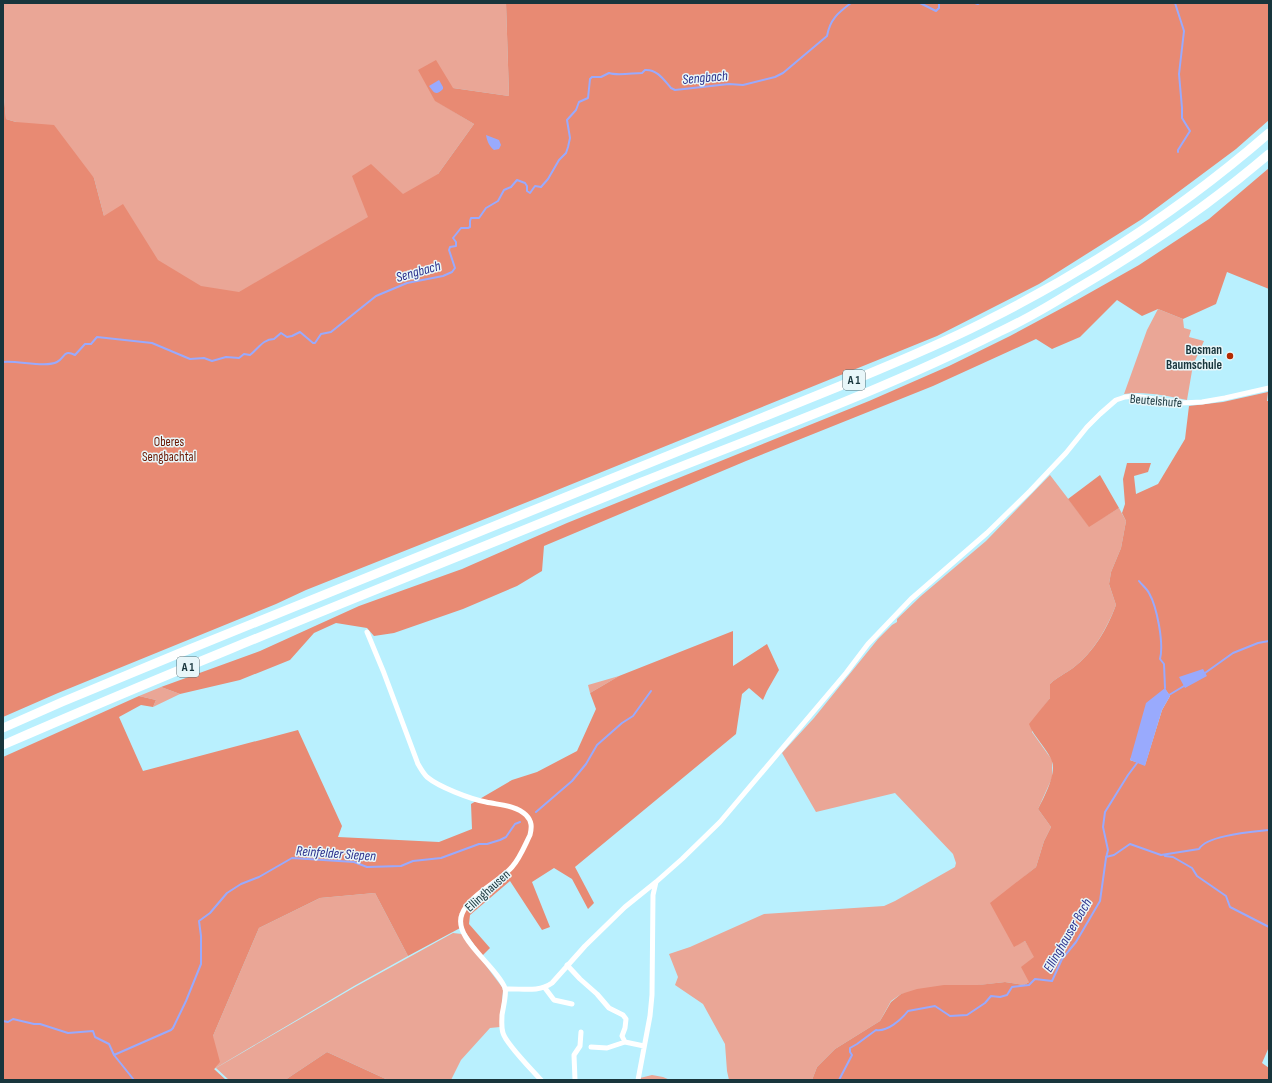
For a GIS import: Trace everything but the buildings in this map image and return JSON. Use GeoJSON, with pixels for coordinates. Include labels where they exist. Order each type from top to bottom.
{"type":"FeatureCollection","features":[{"type":"Feature","properties":{"kind":"highway","name":"A 1"},"geometry":{"type":"LineString","coordinates":[[3,728],[173,655],[840,386],[933,347],[992,319],[1104,255],[1212,180],[1269,133]]}},
{"type":"Feature","properties":{"kind":"highway","name":"A 1"},"geometry":{"type":"LineString","coordinates":[[3,745],[135,688],[847,400],[919,370],[1001,332],[1114,268],[1143,249],[1172,229],[1269,154]]}},
{"type":"Feature","properties":{"kind":"street","name":"Beutelshufe"},"geometry":{"type":"LineString","coordinates":[[656,882],[720,822],[793,737],[868,644],[906,604],[987,534],[1066,453],[1087,427],[1116,400],[1135,396],[1181,403],[1202,402],[1269,388]]}},
{"type":"Feature","properties":{"kind":"street","name":"Ellinghausen"},"geometry":{"type":"LineString","coordinates":[[367,632],[422,772],[435,782],[462,795],[484,802],[508,806],[521,811],[529,818],[531,822],[532,829],[530,835],[512,867],[470,902],[462,912],[460,918],[463,933],[498,977],[505,989]]}},
{"type":"Feature","properties":{"kind":"street"},"geometry":{"type":"LineString","coordinates":[[541,1080],[504,1035],[502,1015],[505,989],[534,990],[545,988],[552,983],[594,936],[630,903],[656,882]]}},
{"type":"Feature","properties":{"kind":"street"},"geometry":{"type":"LineString","coordinates":[[639,1078],[650,1016],[652,995],[653,895],[656,882]]}},
{"type":"Feature","properties":{"kind":"street"},"geometry":{"type":"LineString","coordinates":[[567,965],[609,1008],[623,1015],[626,1019],[622,1036],[625,1042]]}},
{"type":"Feature","properties":{"kind":"street"},"geometry":{"type":"LineString","coordinates":[[545,988],[554,1000],[572,1004]]}},
{"type":"Feature","properties":{"kind":"street"},"geometry":{"type":"LineString","coordinates":[[575,1080],[574,1055],[580,1046],[582,1032]]}},
{"type":"Feature","properties":{"kind":"street"},"geometry":{"type":"LineString","coordinates":[[591,1047],[607,1048],[625,1042],[644,1046]]}},
{"type":"Feature","properties":{"kind":"shaded area"},"geometry":{"type":"Polygon","coordinates":[[[3,3],[506,3],[509,96],[453,88],[436,101],[474,124],[438,174],[424,497],[104,216],[94,178],[16,122],[6,119],[3,86],[3,3]]]}},
{"type":"Feature","properties":{"kind":"shaded area"},"geometry":{"type":"Polygon","coordinates":[[[1158,309],[1183,319],[1184,328],[1191,330],[1189,337],[1204,341],[1193,365],[1187,400],[1148,394],[1124,394],[1147,330],[1158,309]]]}},
{"type":"Feature","properties":{"kind":"shaded area"},"geometry":{"type":"Polygon","coordinates":[[[1050,475],[1089,526],[1119,508],[1126,521],[1121,548],[1111,572],[1109,584],[1116,605],[1112,614],[1099,639],[1081,662],[1050,684],[1050,698],[1041,710],[1032,732],[1052,760],[1052,778],[1038,809],[1051,827],[1044,841],[1036,867],[1025,876],[1014,946],[1025,941],[1035,957],[1029,982],[1024,985],[1005,982],[901,994],[891,1001],[880,1021],[835,1049],[817,1067],[812,1080],[729,1080],[725,1044],[703,1004],[675,985],[678,977],[669,954],[690,947],[764,914],[884,906],[955,867],[956,863],[953,854],[895,793],[816,812],[782,753],[814,718],[878,639],[897,622],[897,619],[921,596],[986,541],[1050,475]]]}},
{"type":"Feature","properties":{"kind":"shaded area"},"geometry":{"type":"Polygon","coordinates":[[[619,676],[590,693],[588,685],[619,676]]]}},
{"type":"Feature","properties":{"kind":"shaded area"},"geometry":{"type":"Polygon","coordinates":[[[161,687],[180,694],[153,707],[156,700],[139,696],[161,687]]]}},
{"type":"Feature","properties":{"kind":"shaded area"},"geometry":{"type":"Polygon","coordinates":[[[375,893],[408,956],[354,986],[214,1069],[213,1036],[259,928],[320,898],[375,893]]]}},
{"type":"Feature","properties":{"kind":"shaded area"},"geometry":{"type":"Polygon","coordinates":[[[453,933],[462,934],[503,990],[500,1027],[490,1028],[461,1060],[451,1080],[388,1080],[327,1052],[285,1080],[229,1080],[216,1068],[355,987],[453,933]]]}},
{"type":"Feature","properties":{"kind":"shaded area"},"geometry":{"type":"Polygon","coordinates":[[[652,1075],[670,1080],[639,1080],[640,1078],[652,1075]]]}},
{"type":"Feature","properties":{"kind":"green space","name":"Oberes Sengbachtal"},"geometry":{"type":"Polygon","coordinates":[[[506,3],[1269,3],[1269,120],[1236,149],[1142,219],[1039,284],[937,336],[306,590],[276,604],[3,717],[3,86],[6,119],[16,122],[54,125],[94,178],[104,216],[123,204],[158,260],[201,286],[239,292],[368,217],[352,176],[371,164],[403,194],[438,174],[474,124],[435,101],[418,70],[436,60],[453,88],[509,96],[506,3]]]}},
{"type":"Feature","properties":{"kind":"green space"},"geometry":{"type":"Polygon","coordinates":[[[1269,168],[1269,289],[1227,272],[1216,304],[1183,319],[1158,309],[1142,316],[1117,300],[1080,337],[1052,349],[1036,339],[933,386],[746,461],[544,546],[542,571],[517,586],[463,609],[394,633],[374,636],[367,628],[336,623],[314,633],[290,660],[240,680],[180,694],[161,687],[260,651],[359,606],[462,569],[567,523],[869,401],[949,366],[1010,336],[1139,265],[1209,219],[1269,168]]]}},
{"type":"Feature","properties":{"kind":"green space"},"geometry":{"type":"Polygon","coordinates":[[[1268,392],[1269,1047],[1262,1063],[1269,1068],[1269,1080],[812,1080],[817,1067],[835,1049],[880,1021],[891,1002],[901,994],[917,989],[944,985],[978,985],[1005,982],[1024,985],[1029,982],[1021,967],[1034,957],[1025,941],[1014,947],[990,903],[1036,867],[1044,841],[1051,827],[1038,809],[1052,777],[1053,764],[1049,754],[1029,724],[1050,698],[1050,684],[1081,662],[1099,640],[1116,605],[1109,584],[1111,572],[1121,548],[1126,521],[1122,513],[1125,504],[1123,479],[1127,463],[1151,463],[1148,472],[1134,476],[1136,494],[1158,484],[1185,439],[1189,406],[1223,402],[1268,392]],[[1165,689],[1130,760],[1145,765],[1162,710],[1170,696],[1165,689]]]}},
{"type":"Feature","properties":{"kind":"green space"},"geometry":{"type":"Polygon","coordinates":[[[1100,475],[1119,508],[1089,527],[1068,499],[1100,475]]]}},
{"type":"Feature","properties":{"kind":"green space"},"geometry":{"type":"Polygon","coordinates":[[[733,631],[733,666],[767,644],[779,670],[763,700],[749,688],[742,694],[736,734],[575,867],[594,903],[588,909],[572,879],[554,868],[532,882],[550,927],[542,930],[510,881],[470,915],[469,924],[490,948],[482,956],[462,927],[408,956],[375,893],[320,898],[259,928],[213,1036],[220,1062],[214,1069],[226,1080],[3,1080],[3,757],[139,696],[156,700],[153,707],[141,705],[119,717],[143,771],[298,730],[342,826],[338,837],[439,842],[472,829],[471,804],[512,780],[537,772],[577,751],[596,709],[590,693],[619,676],[733,631]]]}},
{"type":"Feature","properties":{"kind":"green space"},"geometry":{"type":"Polygon","coordinates":[[[327,1052],[388,1080],[285,1080],[327,1052]]]}},
{"type":"Feature","properties":{"kind":"water"},"geometry":{"type":"Polygon","coordinates":[[[439,80],[443,89],[435,93],[429,86],[439,80]]]}},
{"type":"Feature","properties":{"kind":"water"},"geometry":{"type":"Polygon","coordinates":[[[486,135],[499,140],[501,145],[499,149],[494,150],[492,148],[488,143],[486,135]]]}},
{"type":"Feature","properties":{"kind":"water"},"geometry":{"type":"Polygon","coordinates":[[[1203,669],[1207,676],[1185,688],[1179,677],[1203,669]]]}},
{"type":"Feature","properties":{"kind":"water"},"geometry":{"type":"Polygon","coordinates":[[[1165,688],[1170,696],[1162,710],[1145,766],[1130,760],[1146,703],[1165,688]]]}},
{"type":"Feature","properties":{"kind":"waterway","name":"Sengbach"},"geometry":{"type":"LineString","coordinates":[[3,362],[52,364],[60,360],[68,353],[75,355],[85,344],[91,344],[97,337],[152,343],[190,359],[204,358],[212,361],[226,357],[239,358],[244,354],[250,355],[264,342],[274,339],[281,333],[287,337],[300,332],[315,343],[321,334],[331,332],[376,296],[407,283],[443,276],[452,272],[455,268],[449,250],[450,247],[456,246],[456,242],[453,238],[461,228],[470,227],[471,218],[479,218],[486,208],[498,201],[504,190],[511,187],[517,180],[525,183],[527,186],[527,191],[530,193],[535,186],[541,187],[548,179],[559,160],[566,153],[570,138],[567,120],[576,110],[579,102],[588,98],[590,79],[592,77],[601,77],[609,73],[642,73],[645,70],[649,70],[657,73],[671,88],[675,90],[729,84],[743,85],[775,77],[783,73],[827,36],[832,21],[851,3]]}},
{"type":"Feature","properties":{"kind":"waterway","name":"Sengbach"},"geometry":{"type":"LineString","coordinates":[[920,3],[936,11],[939,8],[939,3]]}},
{"type":"Feature","properties":{"kind":"waterway","name":"Sengbach"},"geometry":{"type":"LineString","coordinates":[[975,3],[979,3]]}},
{"type":"Feature","properties":{"kind":"waterway"},"geometry":{"type":"LineString","coordinates":[[1175,3],[1184,31],[1179,74],[1182,118],[1190,131],[1178,152]]}},
{"type":"Feature","properties":{"kind":"waterway"},"geometry":{"type":"LineString","coordinates":[[1139,581],[1149,593],[1155,607],[1161,644],[1160,659],[1164,664],[1165,688]]}},
{"type":"Feature","properties":{"kind":"waterway"},"geometry":{"type":"LineString","coordinates":[[1205,673],[1233,653],[1258,643],[1269,641]]}},
{"type":"Feature","properties":{"kind":"waterway"},"geometry":{"type":"LineString","coordinates":[[1169,695],[1184,686]]}},
{"type":"Feature","properties":{"kind":"waterway","name":"Reinfelder Siepen"},"geometry":{"type":"LineString","coordinates":[[536,812],[572,781],[586,764],[597,745],[622,723],[633,716],[651,691]]}},
{"type":"Feature","properties":{"kind":"waterway","name":"Ellinghauser Bach"},"geometry":{"type":"LineString","coordinates":[[839,1080],[852,1055],[850,1048],[876,1030],[885,1029],[894,1025],[908,1011],[935,1006],[950,1016],[967,1015],[985,1003],[991,996],[1000,997],[1007,995],[1012,987],[1029,985],[1035,979],[1052,981],[1062,959],[1076,942],[1100,901],[1108,850],[1103,827],[1105,812],[1137,763]]}},
{"type":"Feature","properties":{"kind":"waterway","name":"Reinfelder Siepen"},"geometry":{"type":"LineString","coordinates":[[114,1055],[173,1028],[201,964],[201,936],[199,921],[210,913],[227,893],[241,884],[259,877],[292,858],[354,862],[367,867],[401,866],[413,861],[441,858],[479,844],[487,844],[500,840],[506,837],[515,824],[520,822]]}},
{"type":"Feature","properties":{"kind":"waterway"},"geometry":{"type":"LineString","coordinates":[[1106,857],[1114,855],[1130,844],[1161,855],[1199,849],[1204,844],[1220,837],[1269,830]]}},
{"type":"Feature","properties":{"kind":"waterway"},"geometry":{"type":"LineString","coordinates":[[1165,856],[1173,857],[1192,868],[1197,876],[1226,896],[1230,907],[1269,927]]}},
{"type":"Feature","properties":{"kind":"waterway","name":"Ellinghauser Bach"},"geometry":{"type":"LineString","coordinates":[[3,1021],[8,1022],[13,1019],[40,1024],[68,1033],[93,1031],[95,1037],[109,1044],[114,1055],[134,1080]]}},
{"type":"Feature","properties":{"kind":"place","name":"Bosman Baumschule"},"geometry":{"type":"Point","coordinates":[1230,356]}}]}
